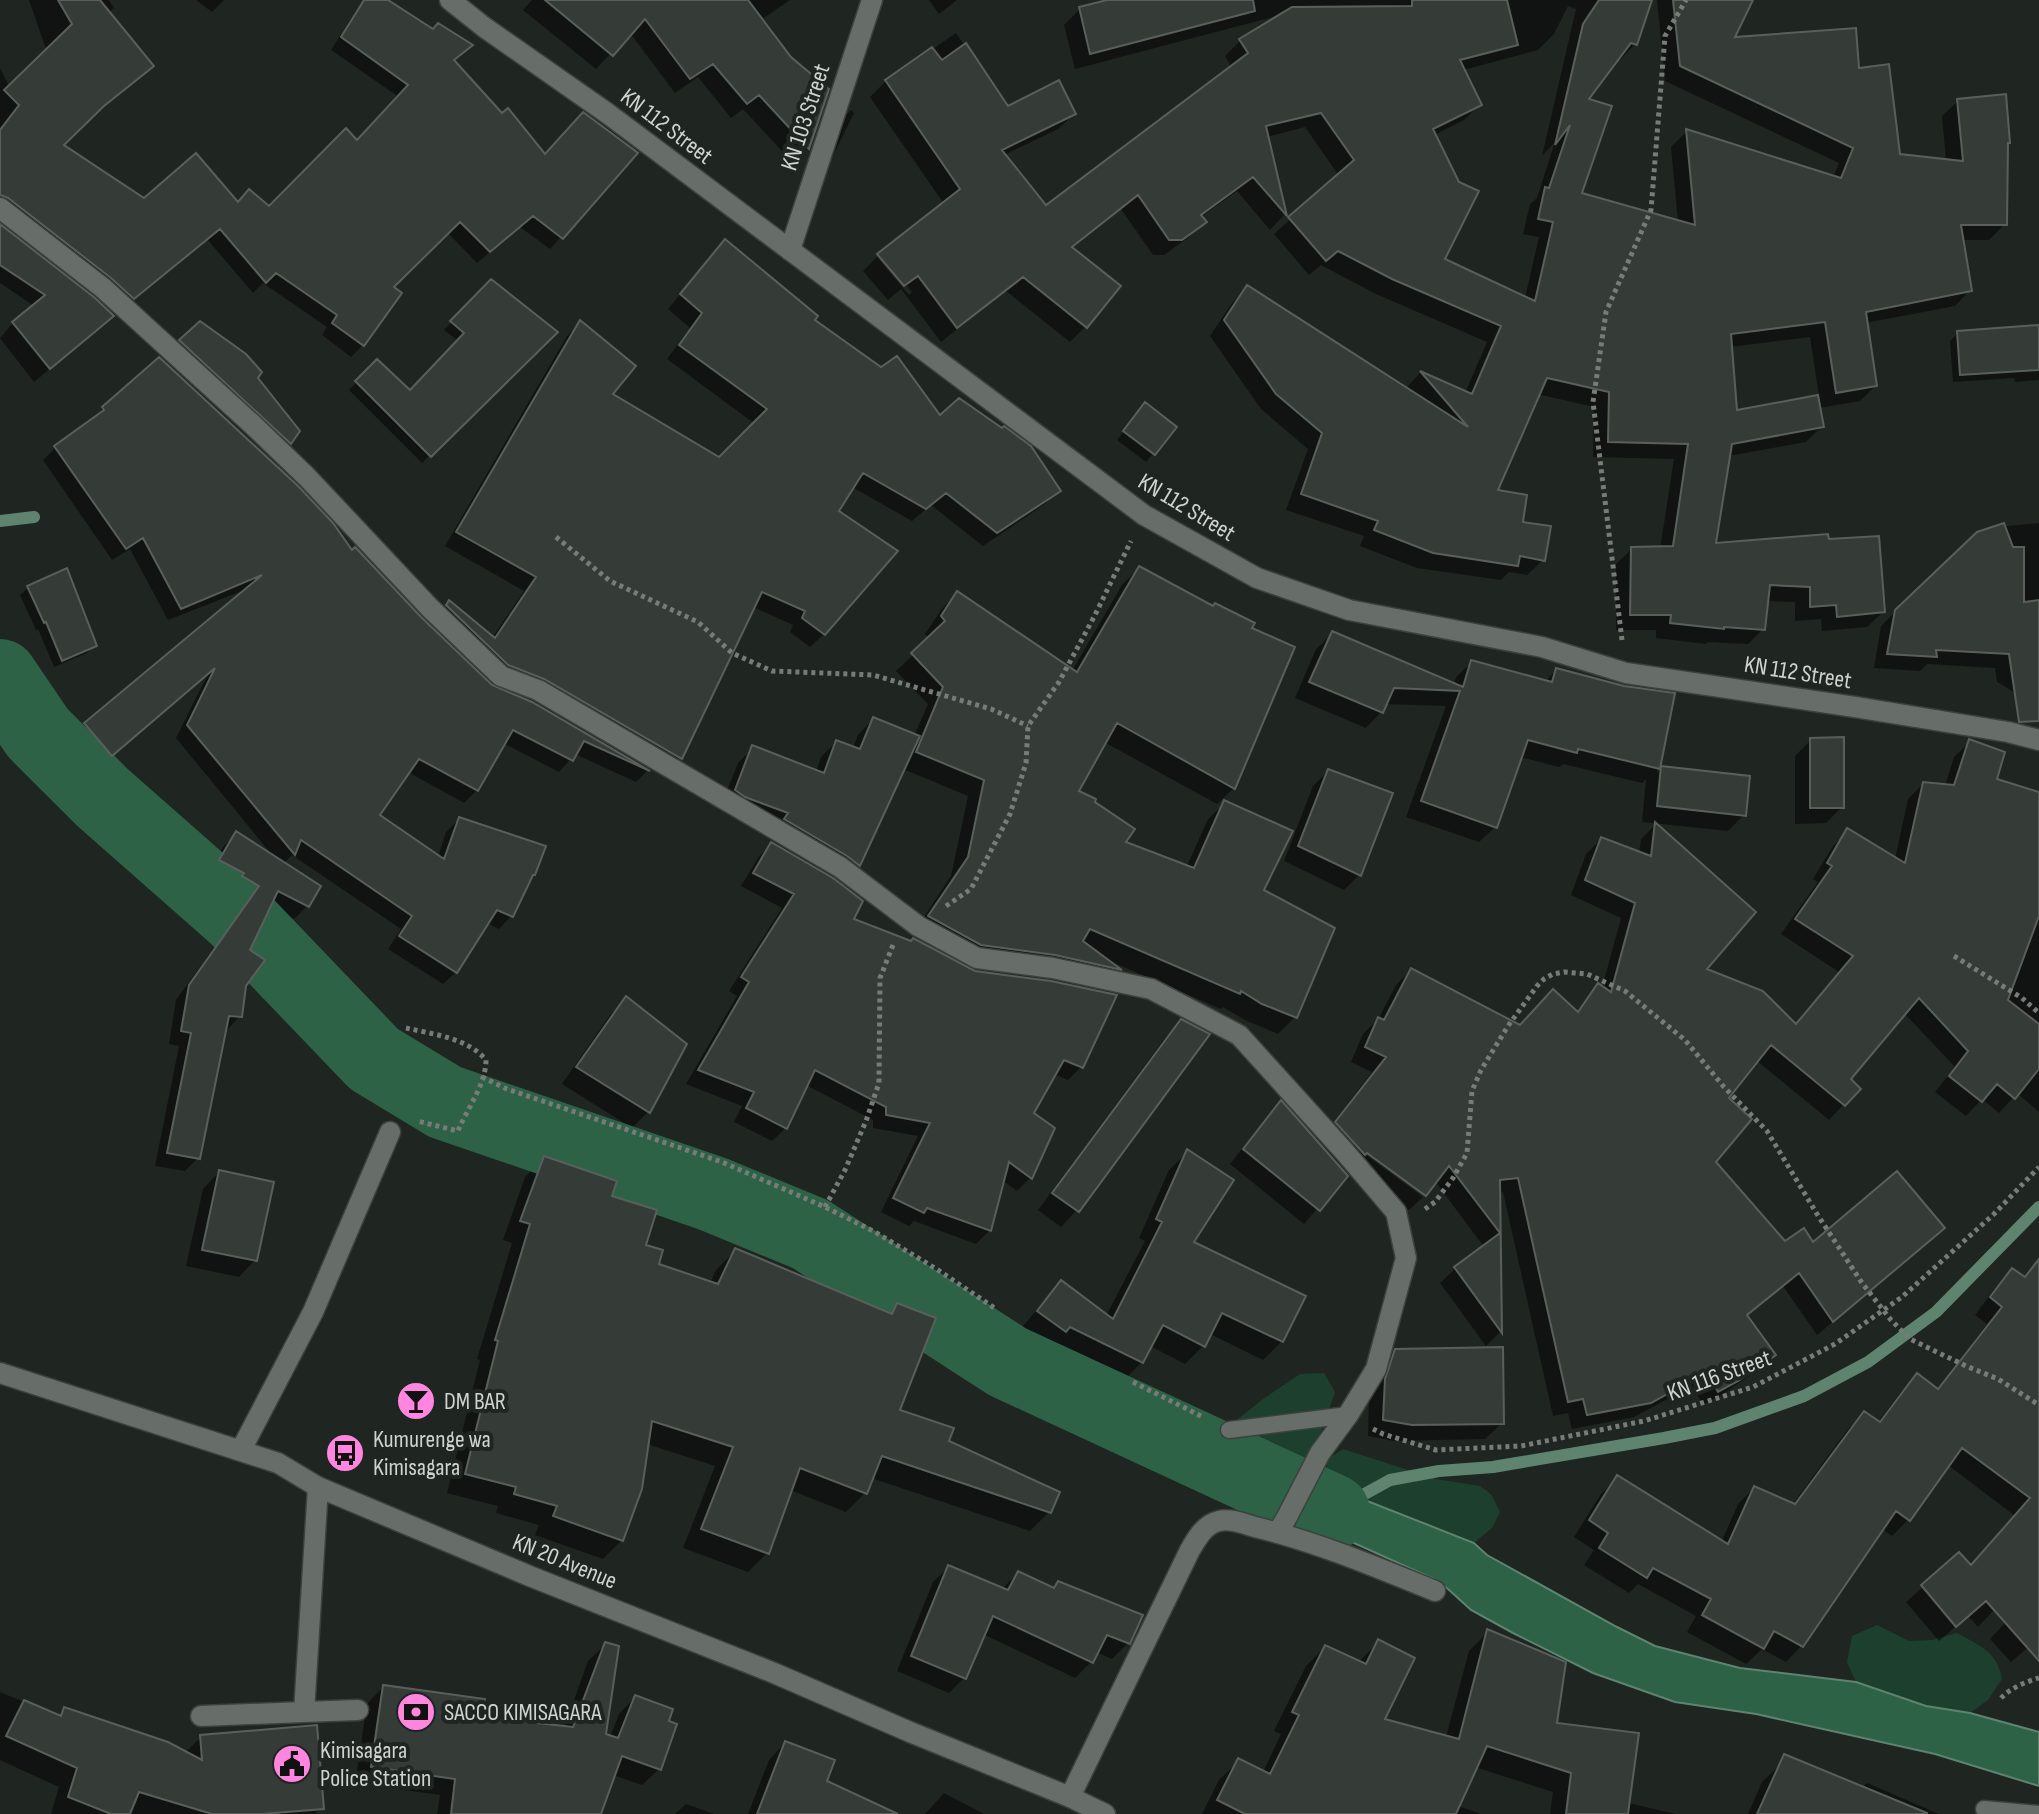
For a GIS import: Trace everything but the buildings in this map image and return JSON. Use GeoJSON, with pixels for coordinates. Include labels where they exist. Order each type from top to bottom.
{"type":"FeatureCollection","features":[{"type":"Feature","properties":{"kind":"street","name":"KN 112 Street"},"geometry":{"type":"LineString","coordinates":[[450,0],[607,113],[1144,515],[1257,578],[1349,610],[1542,647],[1626,673],[1870,709],[2039,740]]}},
{"type":"Feature","properties":{"kind":"street","name":"KN 103 Street"},"geometry":{"type":"LineString","coordinates":[[790,250],[872,0]]}},
{"type":"Feature","properties":{"kind":"street"},"geometry":{"type":"LineString","coordinates":[[0,208],[103,288],[243,415],[307,477],[430,608],[501,676],[538,690],[840,867],[918,926],[977,958],[1053,968],[1151,989],[1239,1035],[1396,1212],[1406,1258],[1376,1369],[1320,1453],[1282,1525]]}},
{"type":"Feature","properties":{"kind":"street"},"geometry":{"type":"LineString","coordinates":[[241,1450],[313,1312],[390,1132]]}},
{"type":"Feature","properties":{"kind":"street","name":"KN 20 Avenue"},"geometry":{"type":"LineString","coordinates":[[0,1373],[278,1463],[318,1487],[532,1577],[774,1673],[1105,1814]]}},
{"type":"Feature","properties":{"kind":"street"},"geometry":{"type":"LineString","coordinates":[[304,1712],[318,1487]]}},
{"type":"Feature","properties":{"kind":"street"},"geometry":{"type":"LineString","coordinates":[[1070,1797],[1190,1550],[1207,1526],[1229,1520],[1282,1525],[1313,1543],[1435,1591]]}},
{"type":"Feature","properties":{"kind":"street"},"geometry":{"type":"LineString","coordinates":[[201,1716],[358,1710]]}},
{"type":"Feature","properties":{"kind":"lane"},"geometry":{"type":"LineString","coordinates":[[1229,1430],[1348,1415]]}},
{"type":"Feature","properties":{"kind":"lane"},"geometry":{"type":"LineString","coordinates":[[1984,1809],[2039,1814]]}},
{"type":"Feature","properties":{"kind":"path"},"geometry":{"type":"LineString","coordinates":[[1626,673],[1593,402],[1606,312],[1651,210],[1665,36],[1686,0]]}},
{"type":"Feature","properties":{"kind":"path"},"geometry":{"type":"LineString","coordinates":[[825,1207],[845,1170],[879,1083],[880,978],[893,945],[971,889],[1010,814],[1026,763],[1028,726],[1059,682],[1144,515]]}},
{"type":"Feature","properties":{"kind":"path"},"geometry":{"type":"LineString","coordinates":[[556,537],[610,581],[698,622],[732,653],[772,671],[873,675],[991,709],[1028,726]]}},
{"type":"Feature","properties":{"kind":"path"},"geometry":{"type":"LineString","coordinates":[[1954,956],[2022,998],[2039,1013]]}},
{"type":"Feature","properties":{"kind":"path"},"geometry":{"type":"LineString","coordinates":[[1401,1228],[1435,1202],[1453,1178],[1467,1153],[1472,1091],[1481,1070],[1537,986],[1553,974],[1587,974],[1625,991],[1685,1040],[1724,1087],[1767,1131],[1817,1214],[1884,1311],[1910,1339],[1998,1379],[2039,1405]]}},
{"type":"Feature","properties":{"kind":"path"},"geometry":{"type":"LineString","coordinates":[[390,1132],[399,1116],[458,1131],[486,1066],[486,1060],[476,1050],[453,1040],[406,1028]]}},
{"type":"Feature","properties":{"kind":"path"},"geometry":{"type":"LineString","coordinates":[[482,1077],[507,1089],[722,1162],[825,1207],[875,1232],[996,1309]]}},
{"type":"Feature","properties":{"kind":"path","name":"KN 116 Street"},"geometry":{"type":"LineString","coordinates":[[1348,1415],[1383,1434],[1436,1450],[1521,1446],[1644,1421],[1753,1387],[1835,1344],[1884,1311],[1994,1214],[2039,1167]]}},
{"type":"Feature","properties":{"kind":"path"},"geometry":{"type":"LineString","coordinates":[[1133,1382],[1229,1430]]}},
{"type":"Feature","properties":{"kind":"path"},"geometry":{"type":"LineString","coordinates":[[2001,1698],[2007,1692],[2039,1678]]}},
{"type":"Feature","properties":{"kind":"shaded area"},"geometry":{"type":"Polygon","coordinates":[[[1324,1373],[1335,1392],[1316,1447],[1298,1469],[1273,1466],[1243,1455],[1230,1440],[1238,1419],[1263,1399],[1300,1374],[1324,1373]]]}},
{"type":"Feature","properties":{"kind":"shaded area"},"geometry":{"type":"Polygon","coordinates":[[[1343,1449],[1436,1479],[1480,1486],[1491,1494],[1500,1512],[1492,1528],[1474,1543],[1357,1497],[1330,1485],[1325,1478],[1328,1459],[1343,1449]]]}},
{"type":"Feature","properties":{"kind":"shaded area"},"geometry":{"type":"Polygon","coordinates":[[[1357,1497],[1474,1543],[1487,1555],[1655,1646],[1740,1668],[1856,1682],[1926,1706],[1970,1713],[2039,1732],[2039,1786],[1935,1754],[1756,1714],[1675,1702],[1593,1673],[1471,1610],[1434,1579],[1325,1530],[1332,1512],[1357,1497]]]}},
{"type":"Feature","properties":{"kind":"shaded area"},"geometry":{"type":"Polygon","coordinates":[[[1877,1625],[1909,1641],[1932,1640],[1957,1633],[1992,1656],[2002,1679],[1988,1700],[1970,1713],[1926,1706],[1856,1682],[1847,1662],[1852,1636],[1877,1625]]]}},
{"type":"Feature","properties":{"kind":"waterway"},"geometry":{"type":"LineString","coordinates":[[0,521],[34,517]]}},
{"type":"Feature","properties":{"kind":"waterway"},"geometry":{"type":"LineString","coordinates":[[0,677],[38,733],[102,797],[237,916],[374,1059],[445,1102],[713,1194],[810,1234],[1008,1362],[1332,1512]]}},
{"type":"Feature","properties":{"kind":"waterway"},"geometry":{"type":"LineString","coordinates":[[1332,1512],[1390,1480],[1439,1471],[1493,1467],[1715,1428],[1804,1396],[1868,1362],[1936,1312],[2039,1207]]}},
{"type":"Feature","properties":{"kind":"place","name":"DM BAR"},"geometry":{"type":"Point","coordinates":[416,1401]}},
{"type":"Feature","properties":{"kind":"place","name":"Kumurenge wa Kimisagara"},"geometry":{"type":"Point","coordinates":[345,1453]}},
{"type":"Feature","properties":{"kind":"place","name":"SACCO KIMISAGARA"},"geometry":{"type":"Point","coordinates":[416,1712]}},
{"type":"Feature","properties":{"kind":"place","name":"Kimisagara Police Station"},"geometry":{"type":"Point","coordinates":[292,1764]}}]}
